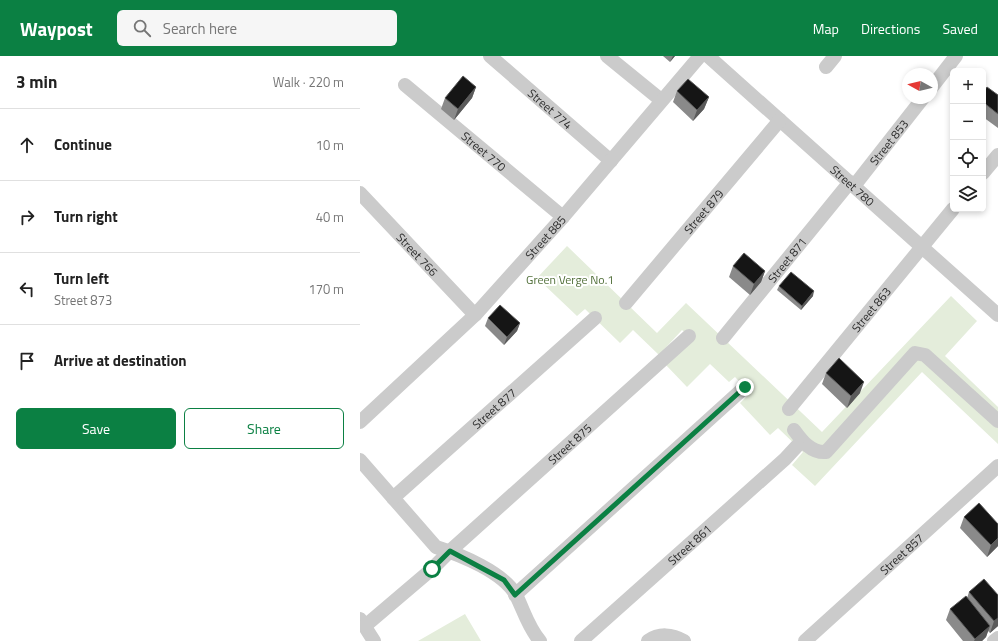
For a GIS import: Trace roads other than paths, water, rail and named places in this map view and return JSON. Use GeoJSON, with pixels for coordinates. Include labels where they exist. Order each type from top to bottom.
{"type":"FeatureCollection","features":[{"type":"Feature","properties":{"kind":"street","name":"Street 774"},"geometry":{"type":"LineString","coordinates":[[490,56],[611,161]]}},
{"type":"Feature","properties":{"kind":"street"},"geometry":{"type":"LineString","coordinates":[[607,56],[661,100]]}},
{"type":"Feature","properties":{"kind":"street","name":"Street 885"},"geometry":{"type":"LineString","coordinates":[[360,422],[476,315],[563,217],[700,56]]}},
{"type":"Feature","properties":{"kind":"street","name":"Street 780"},"geometry":{"type":"LineString","coordinates":[[708,56],[998,315]]}},
{"type":"Feature","properties":{"kind":"street"},"geometry":{"type":"LineString","coordinates":[[826,67],[835,56]]}},
{"type":"Feature","properties":{"kind":"street"},"geometry":{"type":"LineString","coordinates":[[938,79],[956,56]]}},
{"type":"Feature","properties":{"kind":"street","name":"Street 770"},"geometry":{"type":"LineString","coordinates":[[405,85],[563,217]]}},
{"type":"Feature","properties":{"kind":"street","name":"Street 853"},"geometry":{"type":"LineString","coordinates":[[852,184],[918,104]]}},
{"type":"Feature","properties":{"kind":"street","name":"Street 879"},"geometry":{"type":"LineString","coordinates":[[626,303],[780,120]]}},
{"type":"Feature","properties":{"kind":"street"},"geometry":{"type":"LineString","coordinates":[[986,169],[998,155]]}},
{"type":"Feature","properties":{"kind":"street","name":"Street 871"},"geometry":{"type":"LineString","coordinates":[[723,338],[852,184]]}},
{"type":"Feature","properties":{"kind":"street","name":"Street 766"},"geometry":{"type":"LineString","coordinates":[[360,193],[476,315]]}},
{"type":"Feature","properties":{"kind":"street","name":"Street 863"},"geometry":{"type":"LineString","coordinates":[[789,409],[951,212]]}},
{"type":"Feature","properties":{"kind":"street","name":"Street 877"},"geometry":{"type":"LineString","coordinates":[[393,498],[594,318]]}},
{"type":"Feature","properties":{"kind":"street","name":"Street 875"},"geometry":{"type":"LineString","coordinates":[[362,622],[432,569],[450,551],[689,336]]}},
{"type":"Feature","properties":{"kind":"street"},"geometry":{"type":"LineString","coordinates":[[794,430],[812,450],[819,453],[826,452],[915,352],[925,355],[998,421]]}},
{"type":"Feature","properties":{"kind":"street"},"geometry":{"type":"LineString","coordinates":[[515,595],[745,387]]}},
{"type":"Feature","properties":{"kind":"street","name":"Street 861"},"geometry":{"type":"LineString","coordinates":[[581,641],[785,459],[797,446]]}},
{"type":"Feature","properties":{"kind":"street"},"geometry":{"type":"LineString","coordinates":[[360,460],[436,547],[450,551],[504,580],[515,595],[524,616],[540,641]]}},
{"type":"Feature","properties":{"kind":"street","name":"Street 857"},"geometry":{"type":"LineString","coordinates":[[805,641],[998,466]]}},
{"type":"Feature","properties":{"kind":"street"},"geometry":{"type":"LineString","coordinates":[[362,622],[374,641]]}},
{"type":"Feature","properties":{"kind":"street"},"geometry":{"type":"LineString","coordinates":[[648,641],[654,637],[673,635],[684,641]]}},
{"type":"Feature","properties":{"kind":"street"},"geometry":{"type":"LineString","coordinates":[[994,641],[998,638]]}},
{"type":"Feature","properties":{"kind":"park label","name":"Green Verge No.1"},"geometry":{"type":"Point","coordinates":[570,279]}}]}
